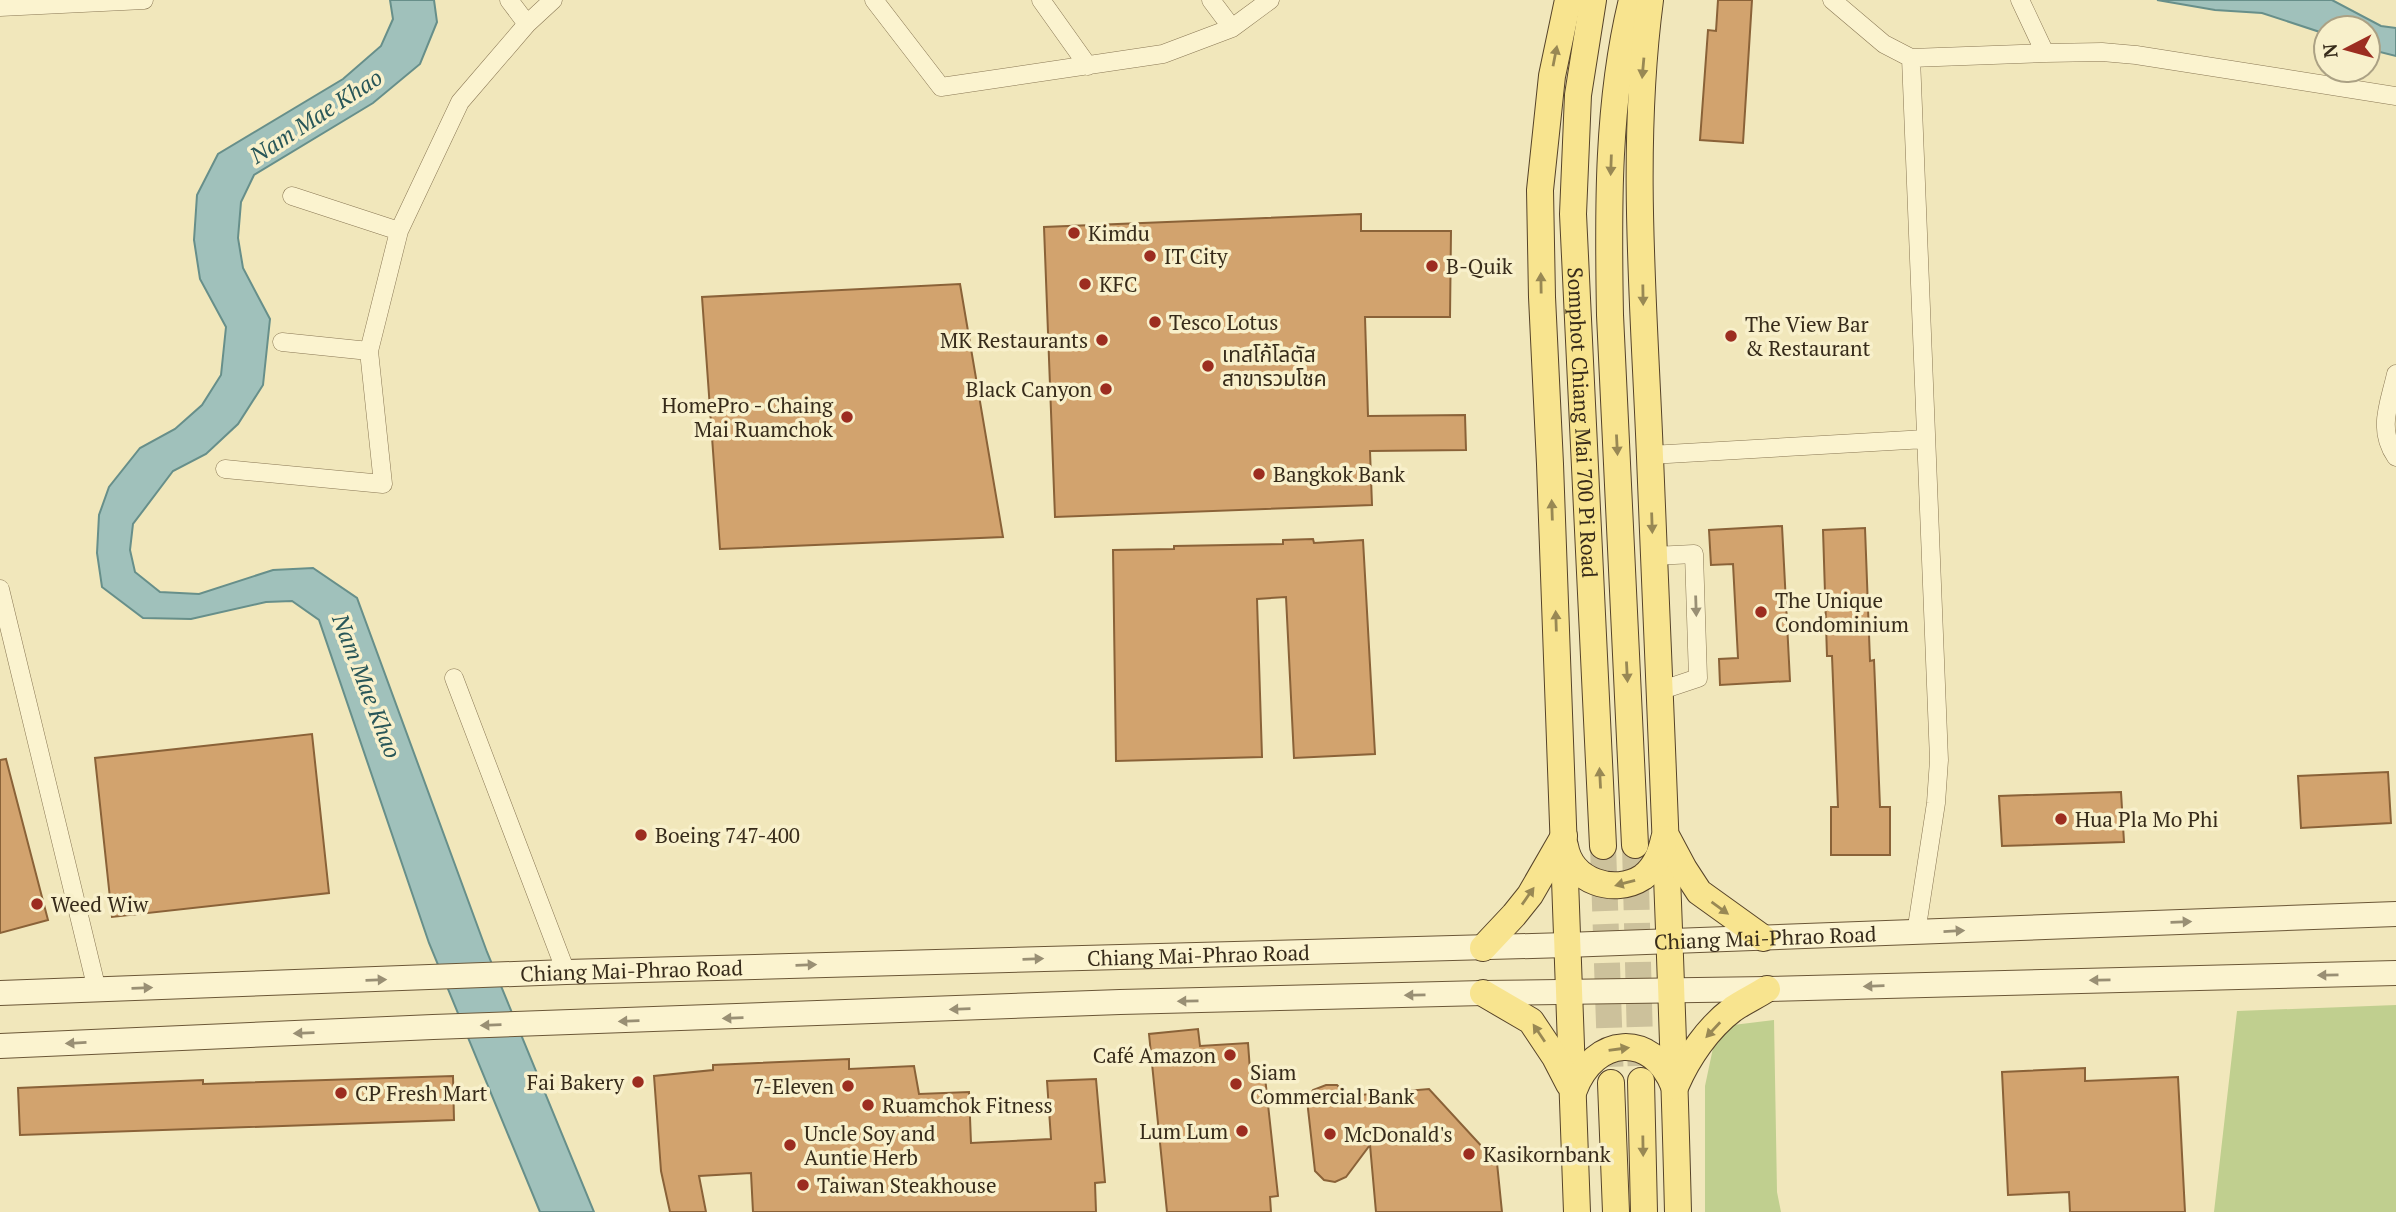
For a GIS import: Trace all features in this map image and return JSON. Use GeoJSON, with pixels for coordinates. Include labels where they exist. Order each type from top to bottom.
{"type":"FeatureCollection","features":[{"type":"Feature","properties":{"kind":"main road"},"geometry":{"type":"LineString","coordinates":[[1568,0],[1552,76],[1540,190],[1577,1212]]}},
{"type":"Feature","properties":{"kind":"main road","name":"Somphot Chiang Mai 700 Pi Road"},"geometry":{"type":"LineString","coordinates":[[1593,0],[1578,95],[1573,214],[1603,846]]}},
{"type":"Feature","properties":{"kind":"main road","name":"Somphot Chiang Mai 700 Pi Road"},"geometry":{"type":"LineString","coordinates":[[1632,0],[1620,66],[1608,230],[1635,845]]}},
{"type":"Feature","properties":{"kind":"main road"},"geometry":{"type":"LineString","coordinates":[[1650,0],[1642,74],[1640,145],[1644,340],[1666,834],[1678,1212]]}},
{"type":"Feature","properties":{"kind":"main road"},"geometry":{"type":"LineString","coordinates":[[1564,836],[1570,859],[1585,877],[1599,884],[1615,886],[1644,876],[1655,864],[1666,834]]}},
{"type":"Feature","properties":{"kind":"main road"},"geometry":{"type":"LineString","coordinates":[[1666,834],[1699,892],[1763,938]]}},
{"type":"Feature","properties":{"kind":"main road"},"geometry":{"type":"LineString","coordinates":[[1483,948],[1530,895],[1564,836]]}},
{"type":"Feature","properties":{"kind":"main road","name":"Chiang Mai-Phrao Road"},"geometry":{"type":"LineString","coordinates":[[0,993],[554,973],[1483,948],[2396,914]]}},
{"type":"Feature","properties":{"kind":"main road"},"geometry":{"type":"LineString","coordinates":[[0,1046],[1120,1002],[2396,973]]}},
{"type":"Feature","properties":{"kind":"main road"},"geometry":{"type":"LineString","coordinates":[[1675,1088],[1684,1067],[1706,1037],[1732,1010],[1767,989]]}},
{"type":"Feature","properties":{"kind":"main road"},"geometry":{"type":"LineString","coordinates":[[1483,993],[1531,1021],[1555,1057],[1573,1092]]}},
{"type":"Feature","properties":{"kind":"main road"},"geometry":{"type":"LineString","coordinates":[[1573,1092],[1588,1063],[1601,1053],[1615,1048],[1631,1047],[1659,1060],[1669,1073],[1675,1088]]}},
{"type":"Feature","properties":{"kind":"main road"},"geometry":{"type":"LineString","coordinates":[[1641,1081],[1644,1212]]}},
{"type":"Feature","properties":{"kind":"main road"},"geometry":{"type":"LineString","coordinates":[[1611,1083],[1616,1212]]}},
{"type":"Feature","properties":{"kind":"street"},"geometry":{"type":"LineString","coordinates":[[0,7],[144,0]]}},
{"type":"Feature","properties":{"kind":"street"},"geometry":{"type":"LineString","coordinates":[[509,0],[527,24]]}},
{"type":"Feature","properties":{"kind":"street"},"geometry":{"type":"LineString","coordinates":[[225,469],[383,484],[369,351],[399,231],[460,102],[527,24],[553,0]]}},
{"type":"Feature","properties":{"kind":"street"},"geometry":{"type":"LineString","coordinates":[[874,0],[941,87],[1163,54],[1232,28],[1270,0]]}},
{"type":"Feature","properties":{"kind":"street"},"geometry":{"type":"LineString","coordinates":[[1041,0],[1088,66]]}},
{"type":"Feature","properties":{"kind":"street"},"geometry":{"type":"LineString","coordinates":[[1211,0],[1232,28]]}},
{"type":"Feature","properties":{"kind":"street"},"geometry":{"type":"LineString","coordinates":[[1832,0],[1884,44],[1911,58],[2102,52],[2396,96]]}},
{"type":"Feature","properties":{"kind":"street"},"geometry":{"type":"LineString","coordinates":[[2021,0],[2045,52]]}},
{"type":"Feature","properties":{"kind":"street"},"geometry":{"type":"LineString","coordinates":[[1911,58],[1939,760],[1936,803],[1916,933]]}},
{"type":"Feature","properties":{"kind":"street"},"geometry":{"type":"LineString","coordinates":[[292,196],[399,231]]}},
{"type":"Feature","properties":{"kind":"street"},"geometry":{"type":"LineString","coordinates":[[282,342],[369,351]]}},
{"type":"Feature","properties":{"kind":"street"},"geometry":{"type":"LineString","coordinates":[[2396,374],[2384,427],[2388,446],[2396,457]]}},
{"type":"Feature","properties":{"kind":"street"},"geometry":{"type":"LineString","coordinates":[[1650,455],[1926,439]]}},
{"type":"Feature","properties":{"kind":"street"},"geometry":{"type":"LineString","coordinates":[[1654,556],[1694,554],[1698,678],[1659,691]]}},
{"type":"Feature","properties":{"kind":"street"},"geometry":{"type":"LineString","coordinates":[[0,589],[97,990]]}},
{"type":"Feature","properties":{"kind":"street"},"geometry":{"type":"LineString","coordinates":[[0,670],[19,668]]}},
{"type":"Feature","properties":{"kind":"street"},"geometry":{"type":"LineString","coordinates":[[454,678],[554,973]]}},
{"type":"Feature","properties":{"kind":"green space"},"geometry":{"type":"Polygon","coordinates":[[[2396,1005],[2396,1212],[2214,1212],[2237,1011],[2396,1005]]]}},
{"type":"Feature","properties":{"kind":"green space"},"geometry":{"type":"Polygon","coordinates":[[[1774,1020],[1777,1192],[1781,1212],[1705,1212],[1705,1086],[1713,1048],[1733,1025],[1774,1020]]]}},
{"type":"Feature","properties":{"kind":"water","name":"Nam Mae Khao"},"geometry":{"type":"Polygon","coordinates":[[[390,0],[434,0],[437,22],[420,64],[373,103],[254,175],[241,202],[238,238],[243,268],[270,319],[263,385],[238,424],[206,454],[173,471],[133,524],[130,550],[135,572],[160,592],[199,594],[273,570],[313,568],[357,598],[487,952],[594,1212],[540,1212],[429,943],[319,620],[292,601],[266,602],[191,619],[143,618],[102,587],[97,553],[99,515],[109,487],[140,448],[175,429],[202,405],[221,375],[226,327],[200,279],[194,240],[197,195],[218,154],[343,79],[381,46],[393,19],[390,0]]]}},
{"type":"Feature","properties":{"kind":"water"},"geometry":{"type":"Polygon","coordinates":[[[2157,0],[2332,0],[2358,14],[2312,14],[2312,29],[2262,13],[2215,10],[2157,0]]]}},
{"type":"Feature","properties":{"kind":"water"},"geometry":{"type":"Polygon","coordinates":[[[2382,26],[2396,28],[2396,56],[2382,52],[2382,26]]]}},
{"type":"Feature","properties":{"kind":"building"},"geometry":{"type":"Polygon","coordinates":[[[1718,0],[1752,0],[1743,143],[1700,140],[1708,30],[1716,31],[1718,0]]]}},
{"type":"Feature","properties":{"kind":"building","name":"เทสโก้โลตัส สาขารวมโชค"},"geometry":{"type":"Polygon","coordinates":[[[1361,214],[1361,231],[1451,231],[1450,317],[1365,317],[1368,416],[1465,415],[1466,450],[1370,451],[1372,505],[1055,517],[1044,227],[1361,214]]]}},
{"type":"Feature","properties":{"kind":"building","name":"HomePro - Chaing Mai Ruamchok"},"geometry":{"type":"Polygon","coordinates":[[[960,284],[1003,537],[720,549],[702,297],[960,284]]]}},
{"type":"Feature","properties":{"kind":"building","name":"The Unique Condominium"},"geometry":{"type":"Polygon","coordinates":[[[1782,526],[1790,681],[1720,685],[1719,659],[1738,658],[1733,564],[1711,565],[1709,530],[1782,526]]]}},
{"type":"Feature","properties":{"kind":"building"},"geometry":{"type":"Polygon","coordinates":[[[1865,528],[1870,661],[1874,660],[1880,807],[1890,807],[1890,855],[1831,855],[1831,807],[1838,807],[1832,656],[1827,656],[1823,530],[1865,528]]]}},
{"type":"Feature","properties":{"kind":"building"},"geometry":{"type":"Polygon","coordinates":[[[1313,539],[1314,543],[1363,540],[1375,754],[1294,758],[1286,597],[1257,599],[1262,757],[1116,761],[1113,550],[1283,544],[1283,540],[1313,539]]]}},
{"type":"Feature","properties":{"kind":"building"},"geometry":{"type":"Polygon","coordinates":[[[312,734],[329,893],[112,917],[95,758],[312,734]]]}},
{"type":"Feature","properties":{"kind":"building"},"geometry":{"type":"Polygon","coordinates":[[[6,759],[48,920],[0,933],[0,760],[6,759]]]}},
{"type":"Feature","properties":{"kind":"building"},"geometry":{"type":"Polygon","coordinates":[[[2388,772],[2391,823],[2301,828],[2298,776],[2388,772]]]}},
{"type":"Feature","properties":{"kind":"building","name":"Hua Pla Mo Phi"},"geometry":{"type":"Polygon","coordinates":[[[2121,792],[2124,842],[2002,846],[1999,796],[2121,792]]]}},
{"type":"Feature","properties":{"kind":"building"},"geometry":{"type":"Polygon","coordinates":[[[1198,1029],[1200,1046],[1248,1043],[1250,1070],[1264,1068],[1278,1196],[1270,1197],[1271,1212],[1167,1212],[1149,1034],[1198,1029]]]}},
{"type":"Feature","properties":{"kind":"building"},"geometry":{"type":"Polygon","coordinates":[[[849,1059],[849,1069],[914,1066],[919,1094],[969,1092],[971,1143],[1051,1139],[1047,1081],[1096,1079],[1105,1182],[1095,1183],[1096,1212],[753,1212],[751,1173],[699,1176],[706,1212],[670,1212],[661,1171],[654,1076],[713,1070],[713,1065],[849,1059]]]}},
{"type":"Feature","properties":{"kind":"building"},"geometry":{"type":"Polygon","coordinates":[[[2085,1068],[2085,1081],[2178,1077],[2185,1212],[2070,1212],[2069,1192],[2008,1195],[2002,1072],[2085,1068]]]}},
{"type":"Feature","properties":{"kind":"building"},"geometry":{"type":"Polygon","coordinates":[[[453,1076],[454,1120],[20,1135],[18,1088],[203,1080],[203,1084],[453,1076]]]}},
{"type":"Feature","properties":{"kind":"building"},"geometry":{"type":"Polygon","coordinates":[[[1326,1085],[1337,1085],[1348,1096],[1429,1089],[1497,1163],[1502,1212],[1376,1212],[1370,1145],[1346,1177],[1335,1182],[1324,1180],[1315,1171],[1307,1100],[1313,1090],[1326,1085]]]}},
{"type":"Feature","properties":{"kind":"tunnel"},"geometry":{"type":"LineString","coordinates":[[1635,845],[1641,1081]]}},
{"type":"Feature","properties":{"kind":"tunnel"},"geometry":{"type":"LineString","coordinates":[[1603,846],[1611,1083]]}},
{"type":"Feature","properties":{"kind":"place","name":"Kimdu"},"geometry":{"type":"Point","coordinates":[1074,233]}},
{"type":"Feature","properties":{"kind":"place","name":"IT City"},"geometry":{"type":"Point","coordinates":[1150,256]}},
{"type":"Feature","properties":{"kind":"place","name":"B-Quik"},"geometry":{"type":"Point","coordinates":[1432,266]}},
{"type":"Feature","properties":{"kind":"place","name":"KFC"},"geometry":{"type":"Point","coordinates":[1085,284]}},
{"type":"Feature","properties":{"kind":"place","name":"Tesco Lotus"},"geometry":{"type":"Point","coordinates":[1155,322]}},
{"type":"Feature","properties":{"kind":"place","name":"The View Bar & Restaurant"},"geometry":{"type":"Point","coordinates":[1731,336]}},
{"type":"Feature","properties":{"kind":"place","name":"MK Restaurants"},"geometry":{"type":"Point","coordinates":[1102,340]}},
{"type":"Feature","properties":{"kind":"place","name":"เทสโก้โลตัส สาขารวมโชค"},"geometry":{"type":"Point","coordinates":[1208,366]}},
{"type":"Feature","properties":{"kind":"place","name":"Black Canyon"},"geometry":{"type":"Point","coordinates":[1106,389]}},
{"type":"Feature","properties":{"kind":"place","name":"HomePro - Chaing Mai Ruamchok"},"geometry":{"type":"Point","coordinates":[847,417]}},
{"type":"Feature","properties":{"kind":"place","name":"Bangkok Bank"},"geometry":{"type":"Point","coordinates":[1259,474]}},
{"type":"Feature","properties":{"kind":"place","name":"The Unique Condominium"},"geometry":{"type":"Point","coordinates":[1761,612]}},
{"type":"Feature","properties":{"kind":"place","name":"Hua Pla Mo Phi"},"geometry":{"type":"Point","coordinates":[2061,819]}},
{"type":"Feature","properties":{"kind":"place","name":"Boeing 747-400"},"geometry":{"type":"Point","coordinates":[641,835]}},
{"type":"Feature","properties":{"kind":"place","name":"Weed Wiw"},"geometry":{"type":"Point","coordinates":[37,904]}},
{"type":"Feature","properties":{"kind":"place","name":"Café Amazon"},"geometry":{"type":"Point","coordinates":[1230,1055]}},
{"type":"Feature","properties":{"kind":"place","name":"Fai Bakery"},"geometry":{"type":"Point","coordinates":[638,1082]}},
{"type":"Feature","properties":{"kind":"place","name":"Siam Commercial Bank"},"geometry":{"type":"Point","coordinates":[1236,1084]}},
{"type":"Feature","properties":{"kind":"place","name":"7-Eleven"},"geometry":{"type":"Point","coordinates":[848,1086]}},
{"type":"Feature","properties":{"kind":"place","name":"CP Fresh Mart"},"geometry":{"type":"Point","coordinates":[341,1093]}},
{"type":"Feature","properties":{"kind":"place","name":"Ruamchok Fitness"},"geometry":{"type":"Point","coordinates":[868,1105]}},
{"type":"Feature","properties":{"kind":"place","name":"Lum Lum"},"geometry":{"type":"Point","coordinates":[1242,1131]}},
{"type":"Feature","properties":{"kind":"place","name":"McDonald's"},"geometry":{"type":"Point","coordinates":[1330,1134]}},
{"type":"Feature","properties":{"kind":"place","name":"Uncle Soy and Auntie Herb"},"geometry":{"type":"Point","coordinates":[790,1145]}},
{"type":"Feature","properties":{"kind":"place","name":"Kasikornbank"},"geometry":{"type":"Point","coordinates":[1469,1154]}},
{"type":"Feature","properties":{"kind":"place","name":"Taiwan Steakhouse"},"geometry":{"type":"Point","coordinates":[803,1185]}}]}
